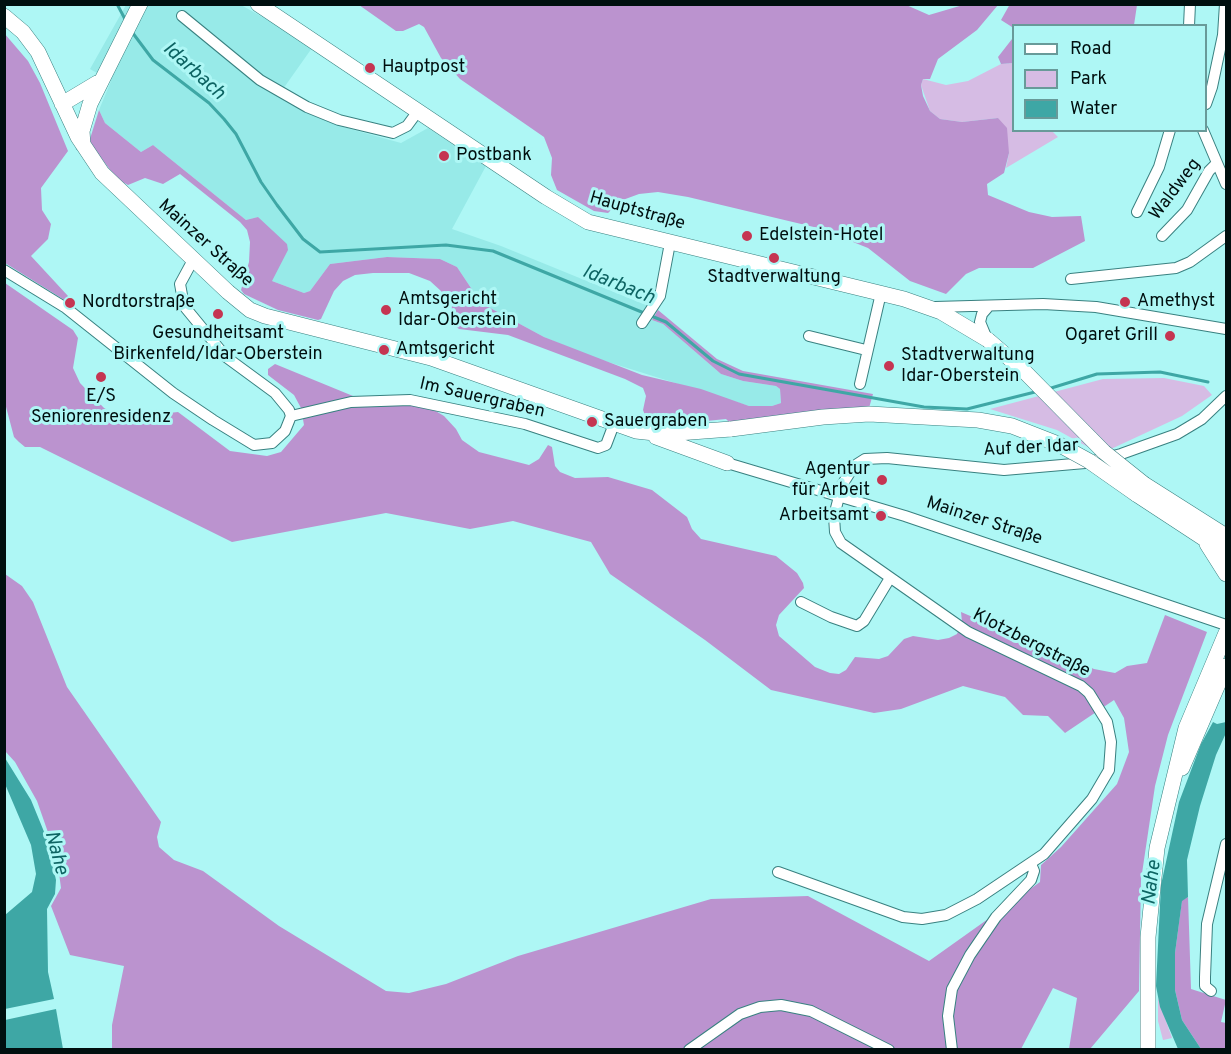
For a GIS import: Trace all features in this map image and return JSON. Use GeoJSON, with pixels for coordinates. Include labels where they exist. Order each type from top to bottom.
{"type":"FeatureCollection","features":[{"type":"Feature","properties":{"kind":"main road"},"geometry":{"type":"LineString","coordinates":[[82,145],[82,131],[90,104],[140,4]]}},
{"type":"Feature","properties":{"kind":"main road","name":"Hauptstraße"},"geometry":{"type":"LineString","coordinates":[[260,5],[579,217],[601,226],[881,293],[931,308]]}},
{"type":"Feature","properties":{"kind":"main road","name":"Mainzer Straße"},"geometry":{"type":"LineString","coordinates":[[4,16],[32,44],[48,70],[82,145],[102,173],[239,303],[256,313],[431,358],[645,433]]}},
{"type":"Feature","properties":{"kind":"main road"},"geometry":{"type":"LineString","coordinates":[[62,104],[89,90],[102,76]]}},
{"type":"Feature","properties":{"kind":"main road"},"geometry":{"type":"LineString","coordinates":[[62,104],[75,110],[90,104]]}},
{"type":"Feature","properties":{"kind":"main road"},"geometry":{"type":"LineString","coordinates":[[931,308],[962,322],[988,340],[1024,371],[1140,489]]}},
{"type":"Feature","properties":{"kind":"main road"},"geometry":{"type":"LineString","coordinates":[[645,433],[664,434],[730,429],[823,417],[869,414],[978,420],[1012,426],[1058,444],[1140,489],[1203,531],[1227,553]]}},
{"type":"Feature","properties":{"kind":"main road"},"geometry":{"type":"LineString","coordinates":[[727,463],[715,454],[713,447],[718,437],[730,429]]}},
{"type":"Feature","properties":{"kind":"main road"},"geometry":{"type":"LineString","coordinates":[[645,433],[727,463]]}},
{"type":"Feature","properties":{"kind":"main road"},"geometry":{"type":"LineString","coordinates":[[1203,531],[1227,527]]}},
{"type":"Feature","properties":{"kind":"main road"},"geometry":{"type":"LineString","coordinates":[[1203,531],[1227,536]]}},
{"type":"Feature","properties":{"kind":"main road"},"geometry":{"type":"LineString","coordinates":[[1203,531],[1227,574]]}},
{"type":"Feature","properties":{"kind":"main road"},"geometry":{"type":"LineString","coordinates":[[1148,1050],[1149,906],[1157,848],[1191,712],[1227,633]]}},
{"type":"Feature","properties":{"kind":"main road"},"geometry":{"type":"LineString","coordinates":[[1171,790],[1227,666]]}},
{"type":"Feature","properties":{"kind":"street"},"geometry":{"type":"LineString","coordinates":[[1189,24],[1190,4]]}},
{"type":"Feature","properties":{"kind":"street"},"geometry":{"type":"LineString","coordinates":[[1207,101],[1223,34],[1224,4]]}},
{"type":"Feature","properties":{"kind":"street"},"geometry":{"type":"LineString","coordinates":[[182,16],[260,80],[307,107],[339,120],[393,133],[407,126],[418,111]]}},
{"type":"Feature","properties":{"kind":"street"},"geometry":{"type":"LineString","coordinates":[[1137,212],[1159,167],[1169,132]]}},
{"type":"Feature","properties":{"kind":"street"},"geometry":{"type":"LineString","coordinates":[[1204,132],[1225,176]]}},
{"type":"Feature","properties":{"kind":"street","name":"Waldweg"},"geometry":{"type":"LineString","coordinates":[[1162,236],[1187,210],[1209,171],[1217,163]]}},
{"type":"Feature","properties":{"kind":"street"},"geometry":{"type":"LineString","coordinates":[[1071,279],[1176,268],[1190,262],[1227,236]]}},
{"type":"Feature","properties":{"kind":"street"},"geometry":{"type":"LineString","coordinates":[[643,321],[660,296],[670,243]]}},
{"type":"Feature","properties":{"kind":"street"},"geometry":{"type":"LineString","coordinates":[[4,270],[66,308],[173,393],[254,445],[263,445],[279,438],[285,431],[291,416],[285,403],[275,393],[226,357],[184,306],[180,284],[193,260]]}},
{"type":"Feature","properties":{"kind":"street"},"geometry":{"type":"LineString","coordinates":[[860,384],[881,293]]}},
{"type":"Feature","properties":{"kind":"street","name":"Hauptstraße"},"geometry":{"type":"LineString","coordinates":[[931,308],[1043,304],[1096,307],[1227,328]]}},
{"type":"Feature","properties":{"kind":"street"},"geometry":{"type":"LineString","coordinates":[[988,340],[980,322],[982,314],[989,306]]}},
{"type":"Feature","properties":{"kind":"street"},"geometry":{"type":"LineString","coordinates":[[809,336],[866,350]]}},
{"type":"Feature","properties":{"kind":"street","name":"Auf der Idar"},"geometry":{"type":"LineString","coordinates":[[839,494],[846,475],[865,459],[887,458],[1004,470],[1065,466],[1107,458],[1177,434],[1202,419],[1227,396]]}},
{"type":"Feature","properties":{"kind":"street","name":"Im Sauergraben"},"geometry":{"type":"LineString","coordinates":[[291,416],[351,402],[410,400],[525,424],[598,448],[606,445],[614,424]]}},
{"type":"Feature","properties":{"kind":"street","name":"Mainzer Straße"},"geometry":{"type":"LineString","coordinates":[[727,463],[839,494],[1227,625]]}},
{"type":"Feature","properties":{"kind":"street","name":"Klotzbergstraße"},"geometry":{"type":"LineString","coordinates":[[778,872],[803,879],[903,917],[922,919],[940,917],[961,909],[1031,864],[1061,837],[1106,780],[1109,770],[1111,742],[1102,712],[1096,701],[1081,686],[968,632],[837,538],[833,525],[839,494]]}},
{"type":"Feature","properties":{"kind":"street"},"geometry":{"type":"LineString","coordinates":[[801,602],[856,626],[864,621],[890,578]]}},
{"type":"Feature","properties":{"kind":"street"},"geometry":{"type":"LineString","coordinates":[[1211,991],[1205,986],[1207,924],[1227,844]]}},
{"type":"Feature","properties":{"kind":"street"},"geometry":{"type":"LineString","coordinates":[[952,1050],[948,1016],[951,989],[970,955],[996,918],[1031,880],[1034,871],[1031,864]]}},
{"type":"Feature","properties":{"kind":"street"},"geometry":{"type":"LineString","coordinates":[[689,1050],[740,1014],[760,1007],[781,1005],[811,1011],[889,1050]]}},
{"type":"Feature","properties":{"kind":"shaded area"},"geometry":{"type":"Polygon","coordinates":[[[904,4],[929,15],[963,5],[998,5],[977,30],[938,59],[930,79],[923,79],[921,85],[923,96],[930,111],[940,119],[962,122],[998,118],[1007,128],[1009,153],[1004,173],[987,184],[988,195],[1029,212],[1052,217],[1081,216],[1085,241],[1033,268],[979,268],[966,274],[946,294],[910,281],[868,248],[818,228],[688,197],[658,192],[639,194],[620,201],[608,213],[594,211],[557,190],[551,175],[552,158],[544,137],[460,79],[441,58],[424,27],[419,24],[403,31],[396,31],[359,5],[904,4]]]}},
{"type":"Feature","properties":{"kind":"shaded area"},"geometry":{"type":"Polygon","coordinates":[[[1010,4],[1137,4],[1134,24],[1012,24],[1012,27],[1001,20],[1010,4]]]}},
{"type":"Feature","properties":{"kind":"shaded area"},"geometry":{"type":"Polygon","coordinates":[[[126,5],[241,5],[282,28],[312,48],[283,89],[285,91],[280,98],[343,127],[401,143],[428,128],[486,166],[452,229],[501,246],[658,310],[652,320],[663,324],[721,374],[743,381],[776,386],[780,389],[781,403],[772,406],[749,406],[592,357],[544,337],[481,303],[457,267],[440,259],[387,257],[330,264],[310,291],[304,293],[272,281],[258,217],[246,220],[153,145],[141,152],[105,123],[99,110],[111,81],[90,69],[126,5]]]}},
{"type":"Feature","properties":{"kind":"shaded area"},"geometry":{"type":"Polygon","coordinates":[[[4,33],[28,61],[40,83],[68,151],[41,188],[42,210],[51,224],[48,239],[31,256],[68,296],[66,301],[5,263],[4,33]]]}},
{"type":"Feature","properties":{"kind":"shaded area"},"geometry":{"type":"Polygon","coordinates":[[[1012,39],[1012,63],[1001,64],[998,57],[1012,39]]]}},
{"type":"Feature","properties":{"kind":"shaded area"},"geometry":{"type":"Polygon","coordinates":[[[99,110],[105,123],[141,152],[153,145],[246,220],[258,217],[287,244],[288,250],[272,281],[304,293],[310,291],[330,264],[387,257],[440,259],[457,267],[481,303],[544,337],[642,375],[701,389],[749,406],[772,406],[781,403],[780,389],[776,386],[743,381],[721,374],[663,324],[652,320],[658,310],[717,359],[743,371],[873,394],[869,408],[730,423],[726,419],[677,424],[655,422],[646,418],[643,410],[646,396],[643,388],[508,335],[459,329],[451,323],[452,304],[441,291],[430,281],[409,273],[355,275],[343,281],[334,291],[321,319],[318,320],[278,310],[244,294],[241,290],[249,262],[250,242],[247,230],[240,222],[180,174],[163,184],[145,178],[128,185],[117,179],[89,142],[99,110]]]}},
{"type":"Feature","properties":{"kind":"shaded area"},"geometry":{"type":"Polygon","coordinates":[[[5,283],[73,330],[78,338],[73,368],[80,383],[104,408],[131,423],[148,423],[160,414],[178,412],[230,451],[267,456],[281,452],[304,425],[301,408],[294,395],[268,375],[268,369],[275,364],[353,396],[392,404],[429,407],[444,416],[462,440],[479,452],[529,465],[539,459],[548,445],[552,447],[555,466],[560,472],[575,478],[608,477],[652,490],[687,517],[692,529],[701,539],[776,556],[797,573],[804,588],[779,615],[776,625],[779,636],[815,667],[830,673],[839,674],[846,670],[855,657],[879,659],[888,656],[904,639],[913,636],[938,640],[949,638],[957,634],[962,622],[961,612],[1094,669],[1115,673],[1127,666],[1147,663],[1165,615],[1207,632],[1168,735],[1155,786],[1141,880],[1139,991],[1090,1049],[1069,1049],[1077,998],[1053,988],[1021,1049],[112,1049],[112,1025],[124,966],[70,955],[51,906],[61,888],[57,858],[37,801],[15,762],[5,751],[5,574],[22,586],[33,602],[67,687],[161,822],[157,837],[159,847],[174,860],[203,871],[279,926],[386,991],[409,993],[446,984],[518,956],[711,899],[808,896],[929,961],[1040,882],[1041,865],[1061,847],[1117,784],[1129,752],[1124,718],[1114,700],[1065,733],[1048,716],[1023,715],[1005,697],[963,686],[901,709],[874,713],[771,690],[705,640],[610,574],[591,542],[513,521],[470,529],[386,513],[232,542],[40,447],[25,447],[14,437],[5,403],[5,283]]]}},
{"type":"Feature","properties":{"kind":"shaded area"},"geometry":{"type":"Polygon","coordinates":[[[1188,897],[1191,989],[1226,1000],[1221,1022],[1226,1023],[1226,1049],[1201,1049],[1182,1020],[1175,990],[1175,953],[1182,900],[1188,897]]]}},
{"type":"Feature","properties":{"kind":"green space"},"geometry":{"type":"Polygon","coordinates":[[[1012,63],[1012,132],[1053,132],[1058,137],[1006,168],[1009,153],[998,118],[962,122],[940,119],[930,111],[921,85],[923,79],[946,85],[968,81],[1001,64],[1012,63]]]}},
{"type":"Feature","properties":{"kind":"green space"},"geometry":{"type":"Polygon","coordinates":[[[1164,378],[1204,386],[1212,395],[1182,416],[1111,449],[1088,447],[1057,430],[990,409],[1103,379],[1164,378]]]}},
{"type":"Feature","properties":{"kind":"green space"},"geometry":{"type":"Polygon","coordinates":[[[1158,998],[1172,1038],[1163,1040],[1158,1021],[1158,998]]]}},
{"type":"Feature","properties":{"kind":"water"},"geometry":{"type":"Polygon","coordinates":[[[1213,722],[1217,724],[1226,722],[1226,733],[1216,755],[1200,806],[1187,860],[1188,897],[1182,901],[1175,953],[1175,990],[1182,1020],[1201,1049],[1178,1049],[1160,1007],[1156,986],[1161,885],[1179,802],[1201,744],[1213,722]]]}},
{"type":"Feature","properties":{"kind":"water"},"geometry":{"type":"Polygon","coordinates":[[[5,758],[31,800],[47,839],[56,880],[55,894],[47,909],[48,972],[54,999],[5,1009],[5,915],[32,892],[36,874],[31,845],[5,784],[5,758]]]}},
{"type":"Feature","properties":{"kind":"water"},"geometry":{"type":"Polygon","coordinates":[[[56,1009],[63,1049],[5,1049],[5,1020],[56,1009]]]}},
{"type":"Feature","properties":{"kind":"waterway","name":"Idarbach"},"geometry":{"type":"LineString","coordinates":[[117,4],[126,21]]}},
{"type":"Feature","properties":{"kind":"waterway","name":"Idarbach"},"geometry":{"type":"LineString","coordinates":[[132,32],[153,60],[209,103],[224,119],[236,134],[261,182],[277,205],[303,239],[320,252],[446,245],[493,251],[666,322],[713,361],[739,374],[924,407],[967,409],[1039,391]]}},
{"type":"Feature","properties":{"kind":"waterway","name":"Idarbach"},"geometry":{"type":"LineString","coordinates":[[1048,389],[1097,374],[1160,372],[1208,382]]}},
{"type":"Feature","properties":{"kind":"place","name":"Hauptpost"},"geometry":{"type":"Point","coordinates":[370,68]}},
{"type":"Feature","properties":{"kind":"place","name":"Postbank"},"geometry":{"type":"Point","coordinates":[444,156]}},
{"type":"Feature","properties":{"kind":"place","name":"Edelstein-Hotel"},"geometry":{"type":"Point","coordinates":[747,236]}},
{"type":"Feature","properties":{"kind":"place","name":"Stadtverwaltung"},"geometry":{"type":"Point","coordinates":[774,258]}},
{"type":"Feature","properties":{"kind":"place","name":"Amethyst"},"geometry":{"type":"Point","coordinates":[1125,302]}},
{"type":"Feature","properties":{"kind":"place","name":"Nordtorstraße"},"geometry":{"type":"Point","coordinates":[70,303]}},
{"type":"Feature","properties":{"kind":"place","name":"Amtsgericht Idar-Oberstein"},"geometry":{"type":"Point","coordinates":[386,310]}},
{"type":"Feature","properties":{"kind":"place","name":"Gesundheitsamt Birkenfeld/Idar-Oberstein"},"geometry":{"type":"Point","coordinates":[218,314]}},
{"type":"Feature","properties":{"kind":"place","name":"Ogaret Grill"},"geometry":{"type":"Point","coordinates":[1170,336]}},
{"type":"Feature","properties":{"kind":"place","name":"Amtsgericht"},"geometry":{"type":"Point","coordinates":[384,350]}},
{"type":"Feature","properties":{"kind":"place","name":"Stadtverwaltung Idar-Oberstein"},"geometry":{"type":"Point","coordinates":[889,366]}},
{"type":"Feature","properties":{"kind":"place","name":"E/S Seniorenresidenz"},"geometry":{"type":"Point","coordinates":[101,377]}},
{"type":"Feature","properties":{"kind":"place","name":"Sauergraben"},"geometry":{"type":"Point","coordinates":[592,422]}},
{"type":"Feature","properties":{"kind":"place","name":"Agentur für Arbeit"},"geometry":{"type":"Point","coordinates":[882,480]}},
{"type":"Feature","properties":{"kind":"place","name":"Arbeitsamt"},"geometry":{"type":"Point","coordinates":[881,516]}},
{"type":"Feature","properties":{"kind":"water label","name":"Nahe"},"geometry":{"type":"Point","coordinates":[55,853]}},
{"type":"Feature","properties":{"kind":"water label","name":"Nahe"},"geometry":{"type":"Point","coordinates":[1153,883]}}]}
